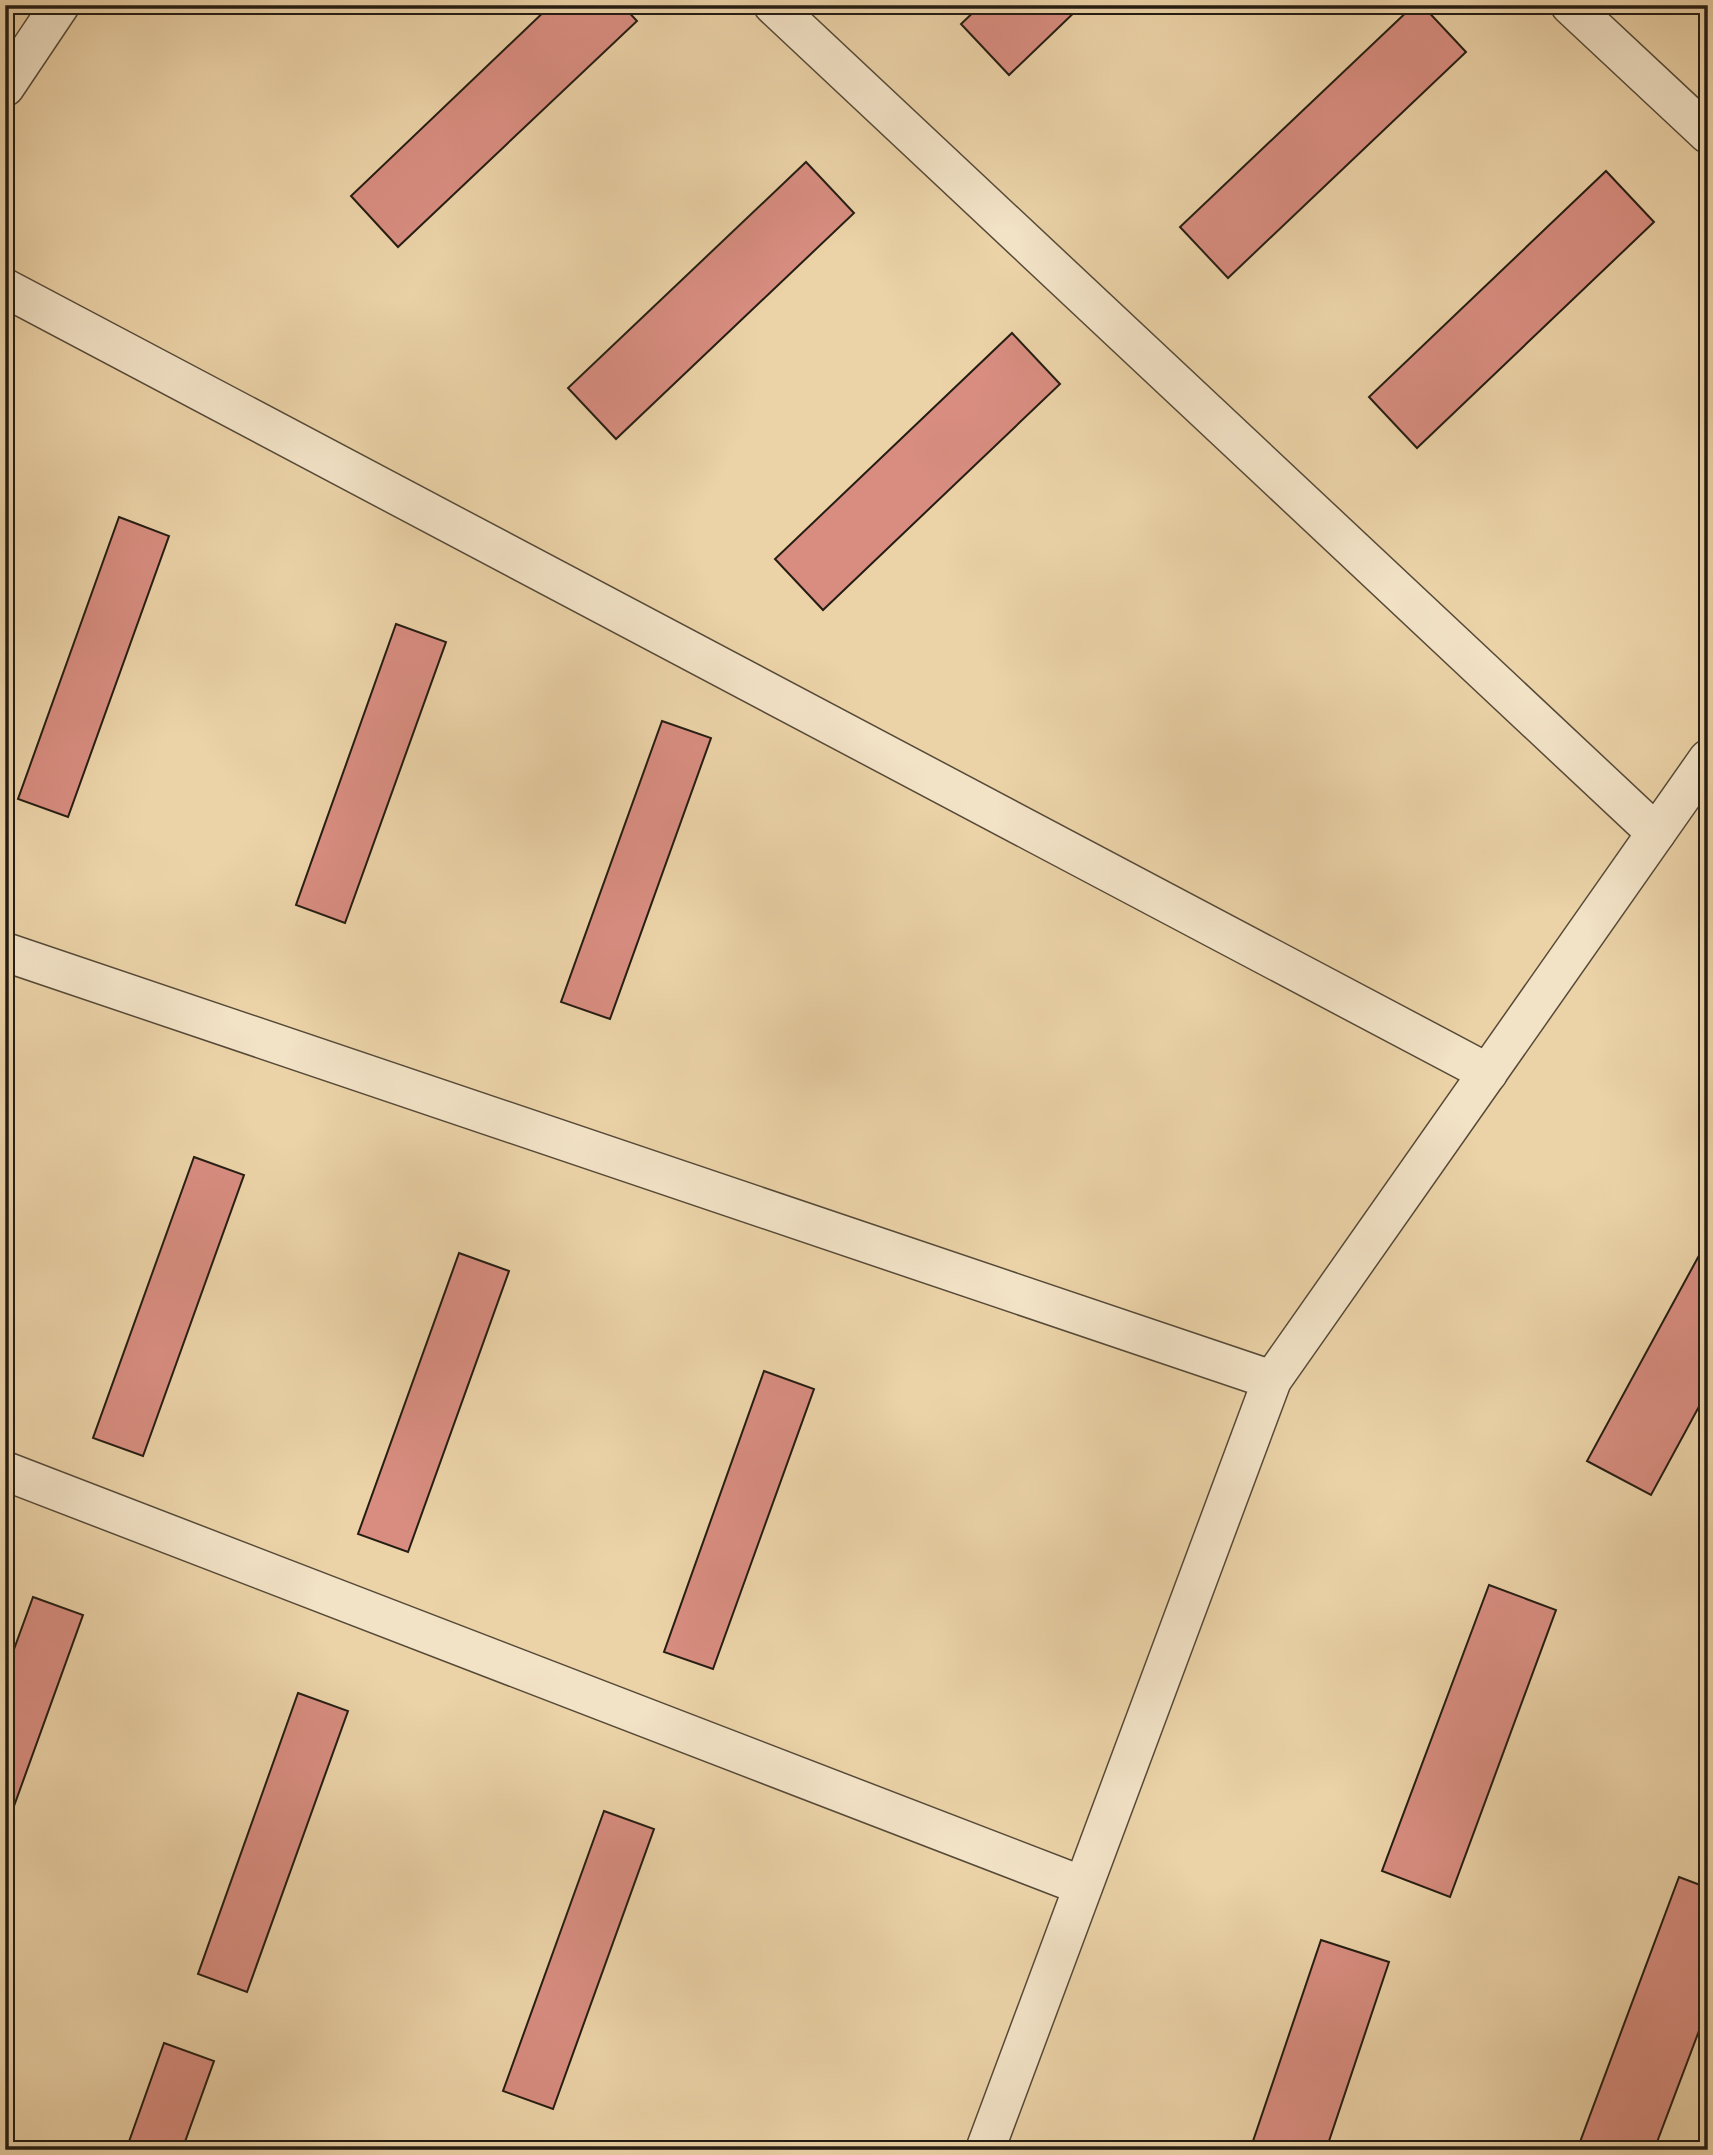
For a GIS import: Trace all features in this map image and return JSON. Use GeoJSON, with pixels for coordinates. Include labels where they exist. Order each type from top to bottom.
{"type":"FeatureCollection","features":[{"type":"Feature","properties":{"kind":"street"},"geometry":{"type":"LineString","coordinates":[[5,87],[60,5]]}},
{"type":"Feature","properties":{"kind":"street"},"geometry":{"type":"LineString","coordinates":[[773,5],[1656,833]]}},
{"type":"Feature","properties":{"kind":"street"},"geometry":{"type":"LineString","coordinates":[[1570,5],[1708,134]]}},
{"type":"Feature","properties":{"kind":"street"},"geometry":{"type":"LineString","coordinates":[[5,288],[1488,1073]]}},
{"type":"Feature","properties":{"kind":"street"},"geometry":{"type":"LineString","coordinates":[[985,2150],[1272,1380],[1708,759]]}},
{"type":"Feature","properties":{"kind":"street"},"geometry":{"type":"LineString","coordinates":[[5,952],[1272,1380]]}},
{"type":"Feature","properties":{"kind":"street"},"geometry":{"type":"LineString","coordinates":[[5,1471],[1083,1886]]}},
{"type":"Feature","properties":{"kind":"building"},"geometry":{"type":"Polygon","coordinates":[[[551,5],[622,5],[637,21],[398,247],[351,196],[551,5]]]}},
{"type":"Feature","properties":{"kind":"building"},"geometry":{"type":"Polygon","coordinates":[[[981,5],[1082,5],[1009,75],[961,24],[981,5]]]}},
{"type":"Feature","properties":{"kind":"building"},"geometry":{"type":"Polygon","coordinates":[[[1414,5],[1422,5],[1466,52],[1228,278],[1180,227],[1414,5]]]}},
{"type":"Feature","properties":{"kind":"building"},"geometry":{"type":"Polygon","coordinates":[[[806,162],[854,213],[616,439],[568,388],[806,162]]]}},
{"type":"Feature","properties":{"kind":"building"},"geometry":{"type":"Polygon","coordinates":[[[1606,171],[1654,222],[1417,448],[1369,397],[1606,171]]]}},
{"type":"Feature","properties":{"kind":"building"},"geometry":{"type":"Polygon","coordinates":[[[1012,333],[1060,384],[823,610],[775,559],[1012,333]]]}},
{"type":"Feature","properties":{"kind":"building"},"geometry":{"type":"Polygon","coordinates":[[[119,517],[169,536],[68,817],[18,799],[119,517]]]}},
{"type":"Feature","properties":{"kind":"building"},"geometry":{"type":"Polygon","coordinates":[[[396,624],[446,642],[345,923],[296,905],[396,624]]]}},
{"type":"Feature","properties":{"kind":"building"},"geometry":{"type":"Polygon","coordinates":[[[662,721],[711,738],[610,1019],[561,1002],[662,721]]]}},
{"type":"Feature","properties":{"kind":"building"},"geometry":{"type":"Polygon","coordinates":[[[194,1157],[244,1175],[143,1456],[93,1438],[194,1157]]]}},
{"type":"Feature","properties":{"kind":"building"},"geometry":{"type":"Polygon","coordinates":[[[1708,1239],[1708,1390],[1651,1495],[1587,1461],[1708,1239]]]}},
{"type":"Feature","properties":{"kind":"building"},"geometry":{"type":"Polygon","coordinates":[[[459,1253],[509,1271],[408,1552],[358,1534],[459,1253]]]}},
{"type":"Feature","properties":{"kind":"building"},"geometry":{"type":"Polygon","coordinates":[[[764,1371],[814,1389],[713,1669],[664,1652],[764,1371]]]}},
{"type":"Feature","properties":{"kind":"building"},"geometry":{"type":"Polygon","coordinates":[[[1489,1585],[1556,1610],[1450,1897],[1382,1871],[1489,1585]]]}},
{"type":"Feature","properties":{"kind":"building"},"geometry":{"type":"Polygon","coordinates":[[[33,1597],[83,1615],[5,1831],[5,1674],[33,1597]]]}},
{"type":"Feature","properties":{"kind":"building"},"geometry":{"type":"Polygon","coordinates":[[[298,1693],[348,1711],[247,1992],[198,1974],[298,1693]]]}},
{"type":"Feature","properties":{"kind":"building"},"geometry":{"type":"Polygon","coordinates":[[[604,1811],[654,1829],[553,2109],[503,2091],[604,1811]]]}},
{"type":"Feature","properties":{"kind":"building"},"geometry":{"type":"Polygon","coordinates":[[[1679,1877],[1708,1888],[1708,2007],[1654,2150],[1577,2150],[1679,1877]]]}},
{"type":"Feature","properties":{"kind":"building"},"geometry":{"type":"Polygon","coordinates":[[[1321,1940],[1389,1962],[1326,2150],[1250,2150],[1321,1940]]]}},
{"type":"Feature","properties":{"kind":"building"},"geometry":{"type":"Polygon","coordinates":[[[164,2043],[214,2061],[182,2150],[126,2150],[164,2043]]]}}]}
